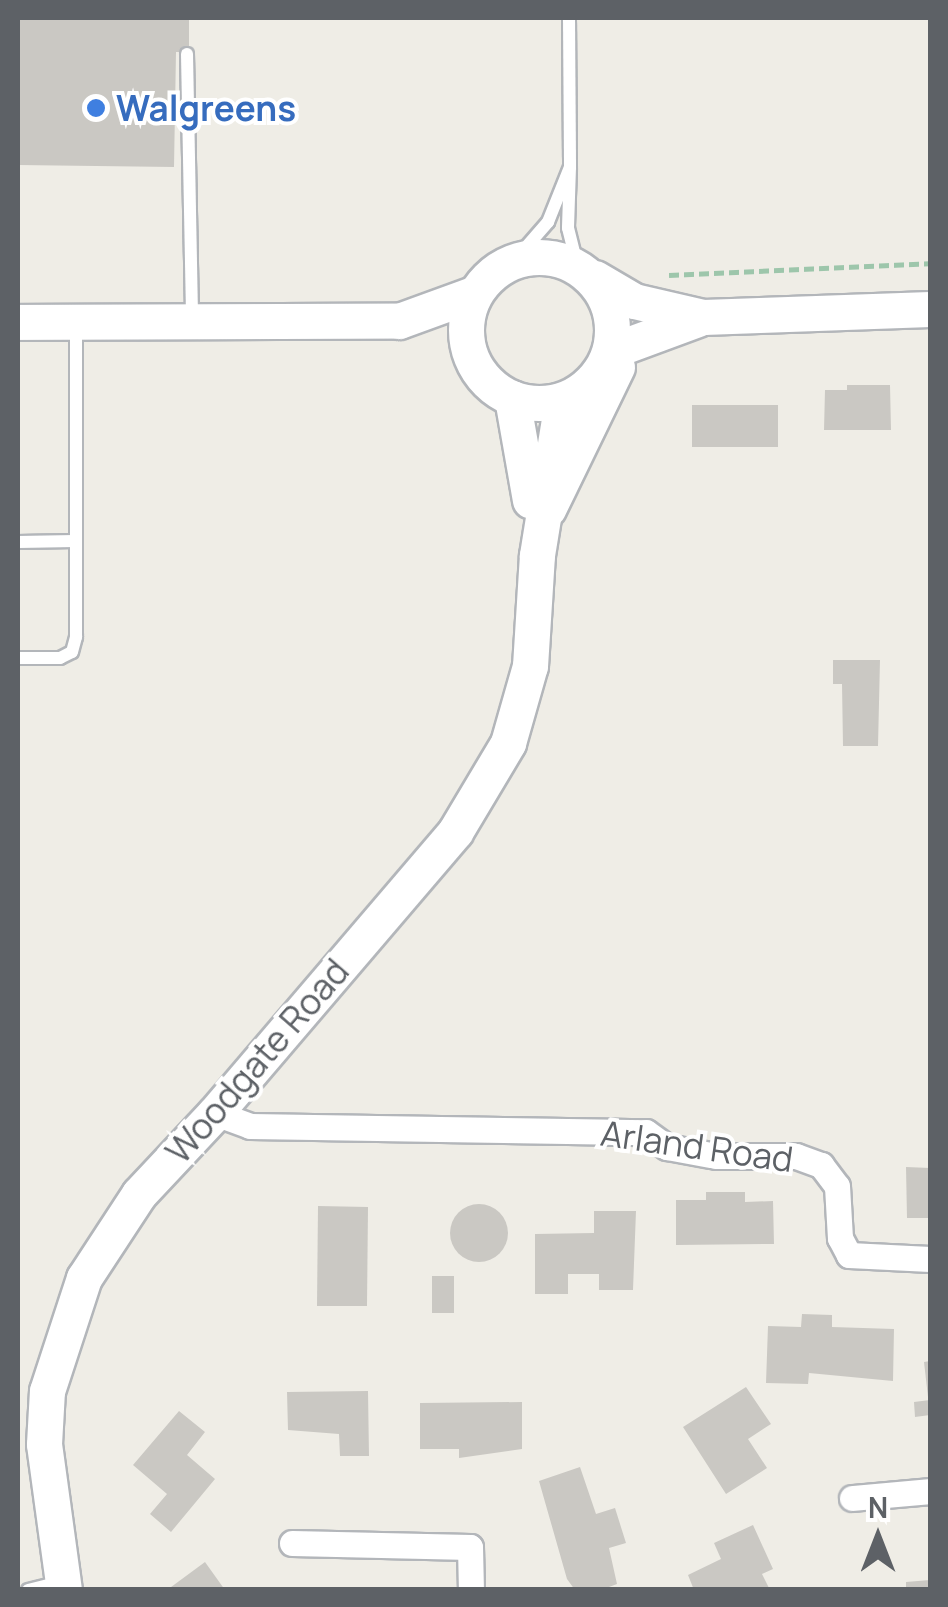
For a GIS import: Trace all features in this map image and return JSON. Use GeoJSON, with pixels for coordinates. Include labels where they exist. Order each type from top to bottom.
{"type":"FeatureCollection","features":[{"type":"Feature","properties":{"kind":"street"},"geometry":{"type":"LineString","coordinates":[[704,317],[623,345],[588,384],[562,400],[512,398],[494,388],[470,357],[465,338],[473,294],[488,274],[514,261],[584,270],[634,301],[704,317],[930,308]]}},
{"type":"Feature","properties":{"kind":"street"},"geometry":{"type":"LineString","coordinates":[[584,270],[610,306],[623,345]]}},
{"type":"Feature","properties":{"kind":"street"},"geometry":{"type":"LineString","coordinates":[[18,322],[398,320],[473,294]]}},
{"type":"Feature","properties":{"kind":"street"},"geometry":{"type":"LineString","coordinates":[[398,320],[470,357]]}},
{"type":"Feature","properties":{"kind":"street","name":"Woodgate Road"},"geometry":{"type":"LineString","coordinates":[[545,514],[570,475],[623,345]]}},
{"type":"Feature","properties":{"kind":"street","name":"Woodgate Road"},"geometry":{"type":"LineString","coordinates":[[512,398],[537,555]]}},
{"type":"Feature","properties":{"kind":"street","name":"Woodgate Road"},"geometry":{"type":"LineString","coordinates":[[51,1587],[44,1444],[47,1391],[63,1330],[108,1235],[454,832],[508,743],[530,666],[537,555],[562,400]]}},
{"type":"Feature","properties":{"kind":"street","name":"Arland Road"},"geometry":{"type":"LineString","coordinates":[[215,1114],[250,1126],[646,1132],[667,1147],[716,1156],[796,1156],[820,1165],[837,1186],[840,1238],[849,1255],[930,1259]]}},
{"type":"Feature","properties":{"kind":"street"},"geometry":{"type":"LineString","coordinates":[[852,1498],[930,1491]]}},
{"type":"Feature","properties":{"kind":"street"},"geometry":{"type":"LineString","coordinates":[[292,1543],[470,1547],[471,1590]]}},
{"type":"Feature","properties":{"kind":"lane"},"geometry":{"type":"LineString","coordinates":[[569,18],[568,228],[584,270]]}},
{"type":"Feature","properties":{"kind":"lane"},"geometry":{"type":"LineString","coordinates":[[187,54],[192,319]]}},
{"type":"Feature","properties":{"kind":"lane"},"geometry":{"type":"LineString","coordinates":[[514,261],[548,222],[570,167]]}},
{"type":"Feature","properties":{"kind":"lane"},"geometry":{"type":"LineString","coordinates":[[18,658],[72,652],[76,323]]}},
{"type":"Feature","properties":{"kind":"lane"},"geometry":{"type":"LineString","coordinates":[[18,542],[75,541]]}},
{"type":"Feature","properties":{"kind":"path"},"geometry":{"type":"LineString","coordinates":[[656,276],[930,263]]}},
{"type":"Feature","properties":{"kind":"building","name":"Walgreens"},"geometry":{"type":"Polygon","coordinates":[[[18,18],[189,18],[189,52],[176,52],[174,167],[18,165],[18,18]]]}},
{"type":"Feature","properties":{"kind":"building"},"geometry":{"type":"Polygon","coordinates":[[[847,385],[890,385],[891,430],[824,430],[825,390],[847,390],[847,385]]]}},
{"type":"Feature","properties":{"kind":"building"},"geometry":{"type":"Polygon","coordinates":[[[692,405],[778,405],[778,447],[692,447],[692,405]]]}},
{"type":"Feature","properties":{"kind":"building"},"geometry":{"type":"Polygon","coordinates":[[[833,660],[880,660],[878,746],[843,746],[842,684],[833,684],[833,660]]]}},
{"type":"Feature","properties":{"kind":"building"},"geometry":{"type":"Polygon","coordinates":[[[906,1167],[930,1168],[930,1218],[907,1218],[906,1167]]]}},
{"type":"Feature","properties":{"kind":"building"},"geometry":{"type":"Polygon","coordinates":[[[706,1192],[745,1192],[745,1202],[773,1201],[774,1244],[676,1245],[676,1200],[706,1200],[706,1192]]]}},
{"type":"Feature","properties":{"kind":"building"},"geometry":{"type":"Polygon","coordinates":[[[479,1204],[499,1213],[508,1233],[499,1253],[479,1262],[459,1253],[450,1233],[459,1213],[479,1204]]]}},
{"type":"Feature","properties":{"kind":"building"},"geometry":{"type":"Polygon","coordinates":[[[318,1206],[368,1207],[367,1306],[317,1306],[318,1206]]]}},
{"type":"Feature","properties":{"kind":"building"},"geometry":{"type":"Polygon","coordinates":[[[594,1211],[636,1211],[633,1290],[599,1290],[599,1274],[568,1274],[568,1294],[535,1294],[535,1234],[594,1233],[594,1211]]]}},
{"type":"Feature","properties":{"kind":"building"},"geometry":{"type":"Polygon","coordinates":[[[432,1276],[454,1276],[454,1313],[432,1313],[432,1276]]]}},
{"type":"Feature","properties":{"kind":"building"},"geometry":{"type":"Polygon","coordinates":[[[802,1314],[832,1315],[832,1327],[894,1329],[893,1381],[809,1373],[808,1384],[766,1383],[768,1326],[801,1327],[802,1314]]]}},
{"type":"Feature","properties":{"kind":"building"},"geometry":{"type":"Polygon","coordinates":[[[930,1361],[930,1397],[928,1397],[924,1362],[930,1361]]]}},
{"type":"Feature","properties":{"kind":"building"},"geometry":{"type":"Polygon","coordinates":[[[746,1387],[771,1424],[748,1439],[767,1468],[726,1494],[683,1427],[746,1387]]]}},
{"type":"Feature","properties":{"kind":"building"},"geometry":{"type":"Polygon","coordinates":[[[368,1391],[369,1456],[340,1456],[339,1434],[288,1430],[287,1392],[368,1391]]]}},
{"type":"Feature","properties":{"kind":"building"},"geometry":{"type":"Polygon","coordinates":[[[930,1400],[930,1415],[915,1417],[914,1402],[930,1400]]]}},
{"type":"Feature","properties":{"kind":"building"},"geometry":{"type":"Polygon","coordinates":[[[522,1402],[522,1449],[459,1458],[459,1449],[420,1449],[420,1403],[522,1402]]]}},
{"type":"Feature","properties":{"kind":"building"},"geometry":{"type":"Polygon","coordinates":[[[179,1411],[205,1432],[187,1455],[215,1479],[171,1532],[150,1514],[167,1494],[133,1465],[179,1411]]]}},
{"type":"Feature","properties":{"kind":"building"},"geometry":{"type":"Polygon","coordinates":[[[580,1467],[596,1514],[615,1508],[626,1543],[609,1548],[617,1584],[601,1590],[575,1590],[567,1579],[539,1481],[580,1467]]]}},
{"type":"Feature","properties":{"kind":"building"},"geometry":{"type":"Polygon","coordinates":[[[753,1525],[773,1569],[762,1574],[770,1590],[694,1590],[688,1575],[721,1559],[714,1543],[753,1525]]]}},
{"type":"Feature","properties":{"kind":"building"},"geometry":{"type":"Polygon","coordinates":[[[205,1562],[225,1590],[167,1590],[205,1562]]]}},
{"type":"Feature","properties":{"kind":"building"},"geometry":{"type":"Polygon","coordinates":[[[930,1580],[930,1590],[906,1590],[906,1582],[930,1580]]]}},
{"type":"Feature","properties":{"kind":"place","name":"Walgreens"},"geometry":{"type":"Point","coordinates":[96,108]}}]}
